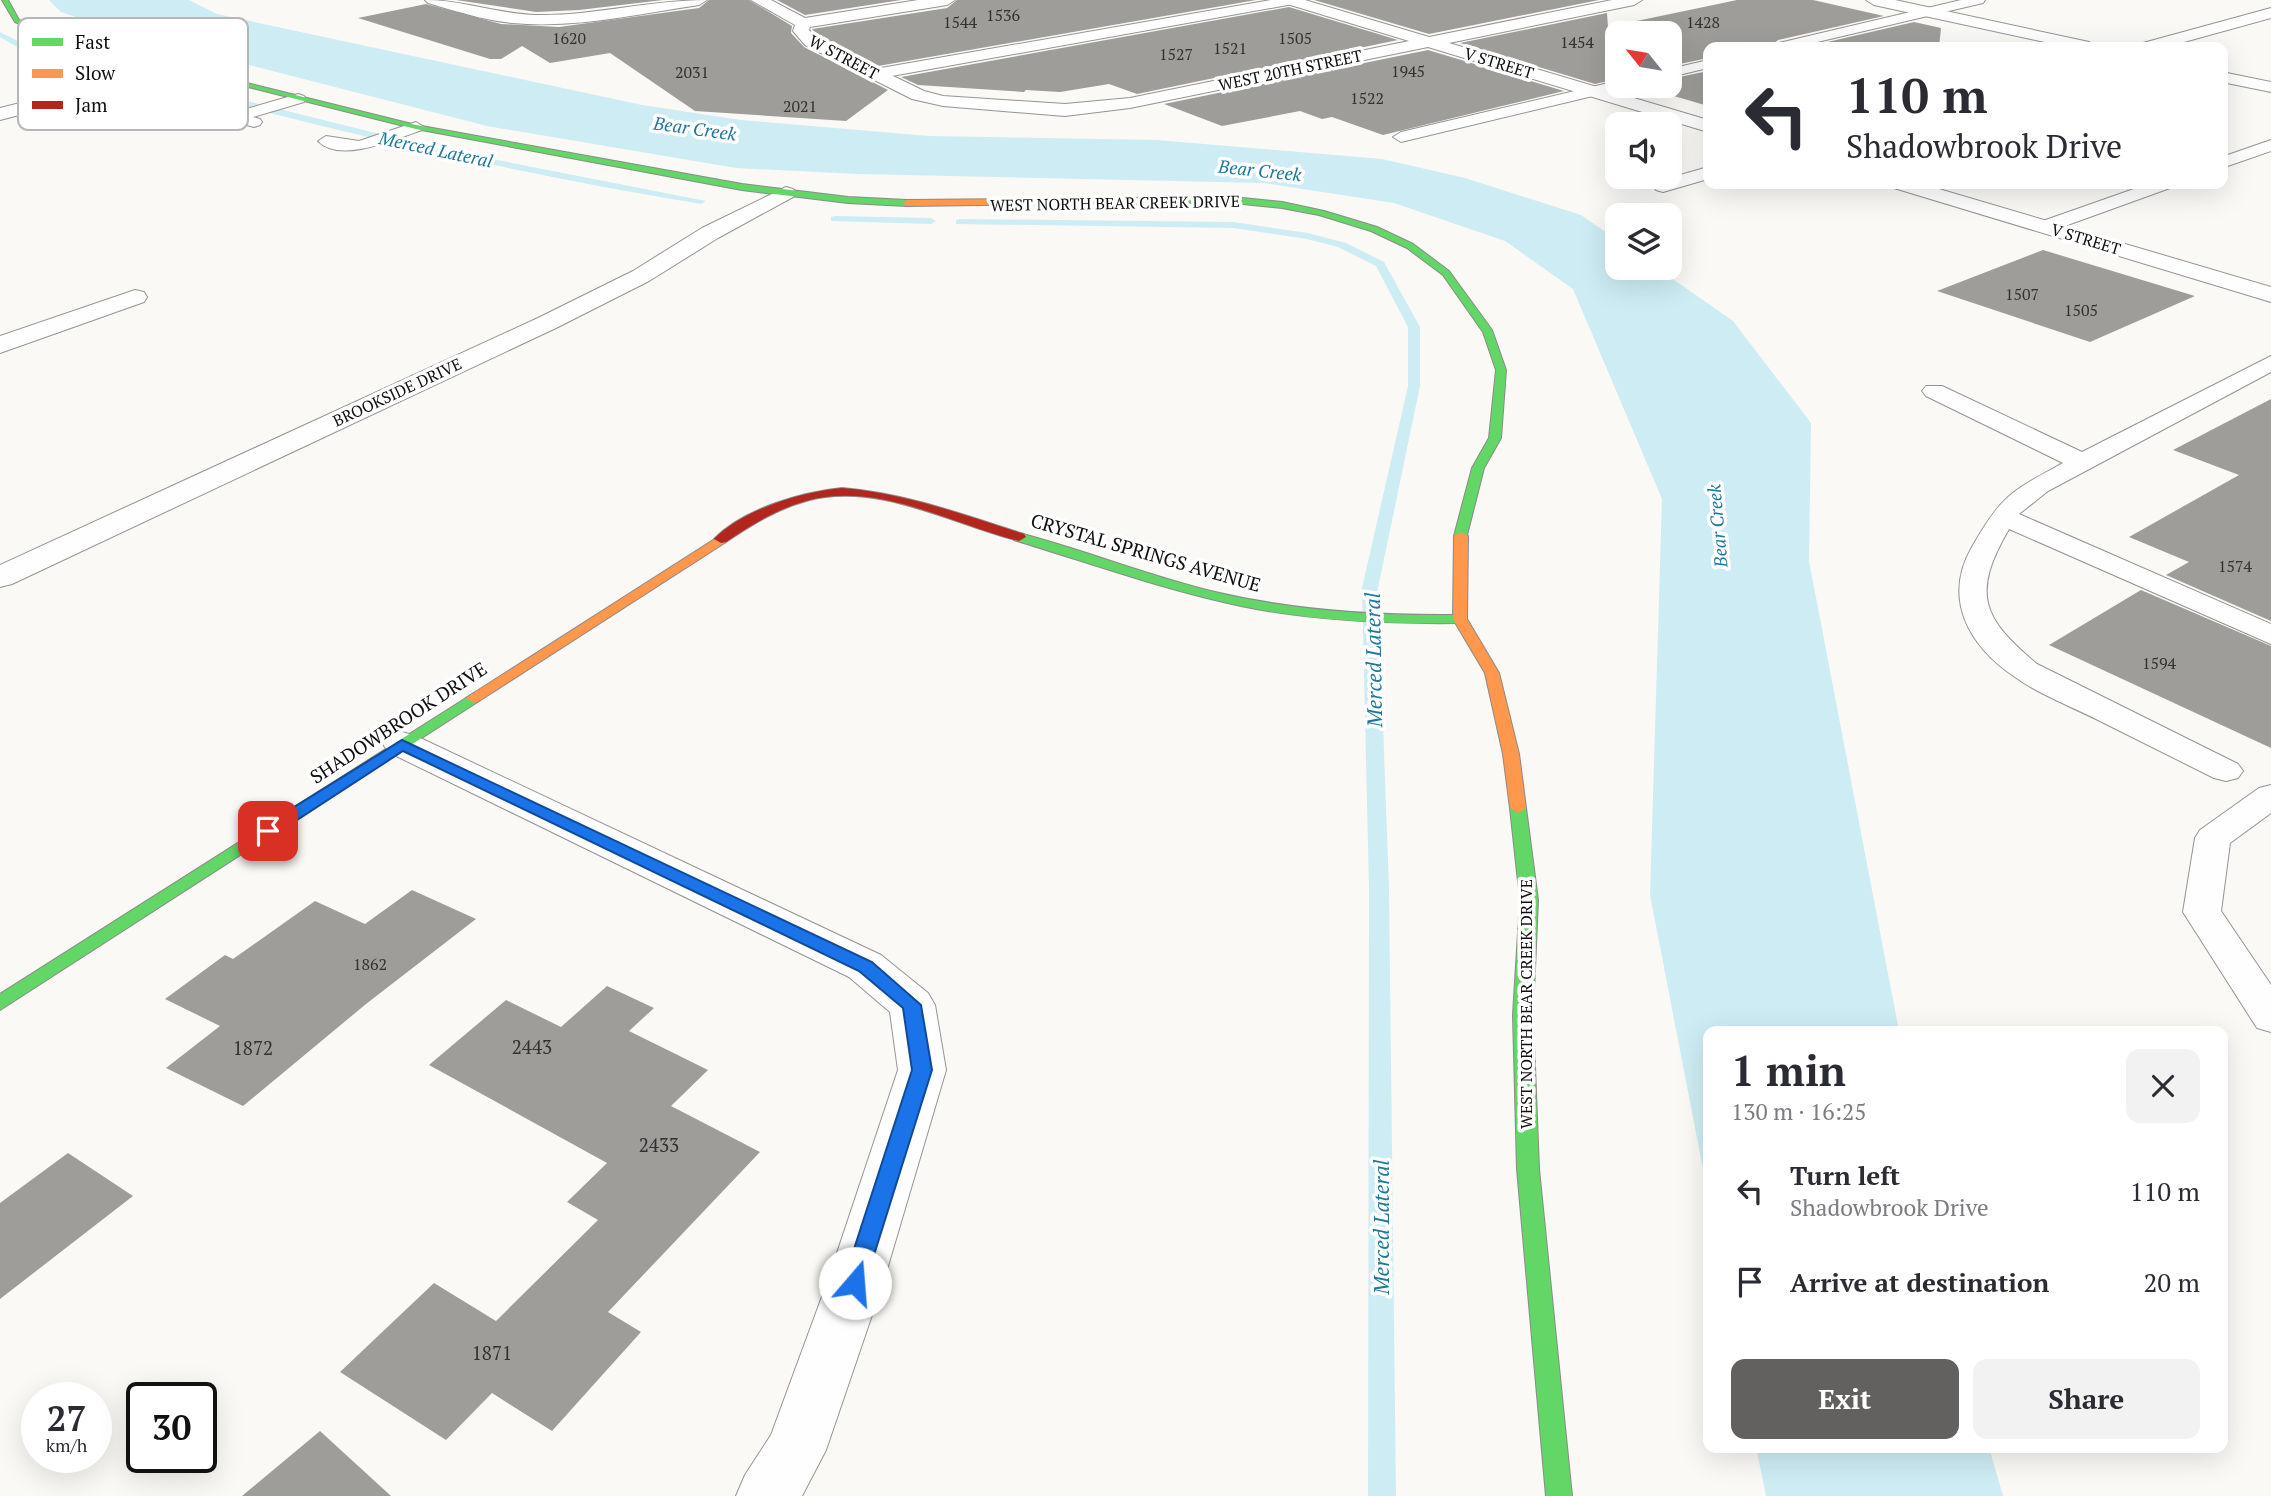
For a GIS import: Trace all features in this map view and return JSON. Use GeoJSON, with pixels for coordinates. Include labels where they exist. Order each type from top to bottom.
{"type":"FeatureCollection","features":[{"type":"Feature","properties":{"kind":"street","name":"WEST NORTH BEAR CREEK DRIVE"},"geometry":{"type":"LineString","coordinates":[[5,0],[12,17],[18,21]]}},
{"type":"Feature","properties":{"kind":"street"},"geometry":{"type":"LineString","coordinates":[[433,0],[488,14],[545,20],[699,0]]}},
{"type":"Feature","properties":{"kind":"street","name":"W STREET"},"geometry":{"type":"LineString","coordinates":[[759,0],[803,23],[801,31],[811,42],[918,95],[943,101]]}},
{"type":"Feature","properties":{"kind":"street"},"geometry":{"type":"LineString","coordinates":[[803,23],[947,0]]}},
{"type":"Feature","properties":{"kind":"street","name":"V STREET"},"geometry":{"type":"LineString","coordinates":[[1291,0],[1703,124]]}},
{"type":"Feature","properties":{"kind":"street","name":"WEST 20TH STREET"},"geometry":{"type":"LineString","coordinates":[[943,101],[1065,110],[1097,107],[1634,0]]}},
{"type":"Feature","properties":{"kind":"street"},"geometry":{"type":"LineString","coordinates":[[1874,0],[2066,42]]}},
{"type":"Feature","properties":{"kind":"street"},"geometry":{"type":"LineString","coordinates":[[2167,42],[2271,13]]}},
{"type":"Feature","properties":{"kind":"street"},"geometry":{"type":"LineString","coordinates":[[2228,78],[2271,87]]}},
{"type":"Feature","properties":{"kind":"street","name":"WEST NORTH BEAR CREEK DRIVE"},"geometry":{"type":"LineString","coordinates":[[248,85],[416,127],[786,193],[935,205],[1223,199],[1253,201],[1321,212],[1374,229],[1410,246],[1446,273],[1488,332],[1501,370],[1495,438],[1478,468],[1460,540],[1460,619],[1492,673],[1511,754],[1525,862],[1529,900],[1523,1015],[1528,1169],[1559,1496]]}},
{"type":"Feature","properties":{"kind":"street"},"geometry":{"type":"LineString","coordinates":[[0,114],[18,109]]}},
{"type":"Feature","properties":{"kind":"street"},"geometry":{"type":"LineString","coordinates":[[1682,181],[1703,174]]}},
{"type":"Feature","properties":{"kind":"street","name":"V STREET"},"geometry":{"type":"LineString","coordinates":[[1919,189],[2271,295]]}},
{"type":"Feature","properties":{"kind":"street","name":"BROOKSIDE DRIVE"},"geometry":{"type":"LineString","coordinates":[[0,577],[547,323],[641,276],[710,233],[786,193]]}},
{"type":"Feature","properties":{"kind":"street"},"geometry":{"type":"LineString","coordinates":[[0,345],[135,297]]}},
{"type":"Feature","properties":{"kind":"street","name":"CRYSTAL SPRINGS AVENUE"},"geometry":{"type":"LineString","coordinates":[[825,491],[860,491],[893,499],[1211,595],[1325,617],[1398,621],[1460,619]]}},
{"type":"Feature","properties":{"kind":"street","name":"SHADOWBROOK DRIVE"},"geometry":{"type":"LineString","coordinates":[[0,1003],[754,518],[784,502],[825,491]]}},
{"type":"Feature","properties":{"kind":"street"},"geometry":{"type":"LineString","coordinates":[[402,744],[865,966],[912,1005],[922,1070],[855,1283],[796,1450],[767,1496]]}},
{"type":"Feature","properties":{"kind":"lane"},"geometry":{"type":"LineString","coordinates":[[875,74],[1291,0]]}},
{"type":"Feature","properties":{"kind":"lane"},"geometry":{"type":"LineString","coordinates":[[1800,42],[1978,0]]}},
{"type":"Feature","properties":{"kind":"lane"},"geometry":{"type":"LineString","coordinates":[[1682,70],[1703,65]]}},
{"type":"Feature","properties":{"kind":"lane"},"geometry":{"type":"LineString","coordinates":[[1401,137],[1605,88]]}},
{"type":"Feature","properties":{"kind":"lane"},"geometry":{"type":"LineString","coordinates":[[248,114],[298,99]]}},
{"type":"Feature","properties":{"kind":"lane"},"geometry":{"type":"LineString","coordinates":[[326,141],[369,147],[416,127]]}},
{"type":"Feature","properties":{"kind":"lane"},"geometry":{"type":"LineString","coordinates":[[2228,161],[2271,145]]}},
{"type":"Feature","properties":{"kind":"lane"},"geometry":{"type":"LineString","coordinates":[[2045,227],[2150,189]]}},
{"type":"Feature","properties":{"kind":"lane"},"geometry":{"type":"LineString","coordinates":[[2226,771],[2026,671],[2004,653],[1978,622],[1970,590],[1978,556],[2015,501],[2082,462],[2219,393],[2271,363]]}},
{"type":"Feature","properties":{"kind":"lane"},"geometry":{"type":"LineString","coordinates":[[1934,391],[2082,462]]}},
{"type":"Feature","properties":{"kind":"lane"},"geometry":{"type":"LineString","coordinates":[[2004,517],[2271,635]]}},
{"type":"Feature","properties":{"kind":"lane"},"geometry":{"type":"LineString","coordinates":[[2271,796],[2213,838],[2202,912],[2271,1017]]}},
{"type":"Feature","properties":{"kind":"water"},"geometry":{"type":"Polygon","coordinates":[[[49,0],[189,0],[217,14],[236,18],[78,18],[61,12],[49,0]]]}},
{"type":"Feature","properties":{"kind":"water","name":"Bear Creek"},"geometry":{"type":"Polygon","coordinates":[[[248,21],[642,105],[741,120],[929,136],[1157,140],[1382,159],[1465,178],[1581,215],[1605,232],[1605,280],[1674,280],[1733,321],[1811,423],[1809,561],[1898,1026],[1703,1026],[1703,1169],[1650,895],[1662,499],[1573,289],[1505,241],[1394,203],[1263,183],[857,174],[736,168],[487,126],[248,65],[248,21]]]}},
{"type":"Feature","properties":{"kind":"water"},"geometry":{"type":"Polygon","coordinates":[[[1757,1453],[1991,1453],[2003,1496],[1766,1496],[1757,1453]]]}},
{"type":"Feature","properties":{"kind":"building"},"geometry":{"type":"Polygon","coordinates":[[[456,0],[663,0],[536,12],[456,0]]]}},
{"type":"Feature","properties":{"kind":"building"},"geometry":{"type":"Polygon","coordinates":[[[709,0],[749,0],[792,26],[791,33],[804,47],[888,90],[846,121],[695,111],[610,53],[550,63],[522,46],[501,59],[490,59],[358,18],[426,4],[501,24],[559,27],[699,8],[709,0]]]}},
{"type":"Feature","properties":{"kind":"building"},"geometry":{"type":"Polygon","coordinates":[[[777,0],[901,0],[805,15],[777,0]]]}},
{"type":"Feature","properties":{"kind":"building"},"geometry":{"type":"Polygon","coordinates":[[[957,0],[1256,0],[878,66],[819,37],[812,29],[947,8],[957,0]]]}},
{"type":"Feature","properties":{"kind":"building"},"geometry":{"type":"Polygon","coordinates":[[[1314,0],[1599,0],[1429,34],[1314,0]]]}},
{"type":"Feature","properties":{"kind":"building"},"geometry":{"type":"Polygon","coordinates":[[[1737,0],[1813,0],[1884,16],[1776,42],[1703,42],[1703,59],[1682,63],[1682,21],[1637,21],[1737,0]]]}},
{"type":"Feature","properties":{"kind":"building"},"geometry":{"type":"Polygon","coordinates":[[[1289,7],[1398,40],[1137,94],[1109,84],[1060,92],[1024,92],[918,85],[901,77],[1289,7]]]}},
{"type":"Feature","properties":{"kind":"building"},"geometry":{"type":"Polygon","coordinates":[[[1607,13],[1605,82],[1595,84],[1460,43],[1607,13]]]}},
{"type":"Feature","properties":{"kind":"building"},"geometry":{"type":"Polygon","coordinates":[[[1914,22],[1941,28],[1940,42],[1828,42],[1914,22]]]}},
{"type":"Feature","properties":{"kind":"building"},"geometry":{"type":"Polygon","coordinates":[[[1428,50],[1564,91],[1383,135],[1332,117],[1322,119],[1300,111],[1222,126],[1164,104],[1428,50]]]}},
{"type":"Feature","properties":{"kind":"building"},"geometry":{"type":"Polygon","coordinates":[[[1703,72],[1703,105],[1681,98],[1682,76],[1703,72]]]}},
{"type":"Feature","properties":{"kind":"building"},"geometry":{"type":"Polygon","coordinates":[[[2043,250],[2195,296],[2090,342],[1937,291],[2043,250]]]}},
{"type":"Feature","properties":{"kind":"building"},"geometry":{"type":"Polygon","coordinates":[[[2271,399],[2271,621],[2166,575],[2189,562],[2129,537],[2239,475],[2173,450],[2271,399]]]}},
{"type":"Feature","properties":{"kind":"building"},"geometry":{"type":"Polygon","coordinates":[[[2141,590],[2271,646],[2271,748],[2049,645],[2141,590]]]}},
{"type":"Feature","properties":{"kind":"building"},"geometry":{"type":"Polygon","coordinates":[[[412,890],[476,919],[366,1004],[243,1106],[166,1068],[220,1026],[165,999],[225,955],[233,959],[315,901],[365,924],[412,890]]]}},
{"type":"Feature","properties":{"kind":"building"},"geometry":{"type":"Polygon","coordinates":[[[607,986],[654,1008],[629,1031],[708,1070],[671,1106],[760,1152],[608,1312],[641,1332],[552,1431],[492,1393],[446,1440],[340,1372],[434,1283],[496,1321],[598,1220],[567,1202],[607,1163],[429,1065],[506,1000],[561,1027],[607,986]]]}},
{"type":"Feature","properties":{"kind":"building"},"geometry":{"type":"Polygon","coordinates":[[[68,1153],[133,1196],[0,1299],[0,1203],[68,1153]]]}},
{"type":"Feature","properties":{"kind":"building"},"geometry":{"type":"Polygon","coordinates":[[[320,1431],[391,1496],[242,1496],[320,1431]]]}},
{"type":"Feature","properties":{"kind":"waterway","name":"Merced Lateral"},"geometry":{"type":"LineString","coordinates":[[0,34],[18,44]]}},
{"type":"Feature","properties":{"kind":"waterway","name":"Merced Lateral"},"geometry":{"type":"LineString","coordinates":[[248,105],[436,151],[701,201]]}},
{"type":"Feature","properties":{"kind":"waterway","name":"Merced Lateral"},"geometry":{"type":"LineString","coordinates":[[835,219],[931,221]]}},
{"type":"Feature","properties":{"kind":"waterway","name":"Merced Lateral"},"geometry":{"type":"LineString","coordinates":[[960,222],[1233,225],[1308,236],[1342,245],[1380,264],[1414,327],[1414,386],[1370,588],[1379,888],[1382,1496]]}},
{"type":"Feature","properties":{"kind":"traffic: fast"},"geometry":{"type":"LineString","coordinates":[[5,0],[18,21]]}},
{"type":"Feature","properties":{"kind":"traffic: fast"},"geometry":{"type":"LineString","coordinates":[[248,85],[416,127],[742,187],[848,200],[907,203]]}},
{"type":"Feature","properties":{"kind":"traffic: fast"},"geometry":{"type":"LineString","coordinates":[[1133,201],[1223,199],[1282,205],[1321,213],[1374,229],[1410,246],[1446,273],[1488,332],[1501,370],[1495,438],[1478,468],[1461,536]]}},
{"type":"Feature","properties":{"kind":"traffic: fast"},"geometry":{"type":"LineString","coordinates":[[1019,537],[1186,589],[1270,607],[1351,617],[1460,619]]}},
{"type":"Feature","properties":{"kind":"traffic: fast"},"geometry":{"type":"LineString","coordinates":[[0,1003],[474,698]]}},
{"type":"Feature","properties":{"kind":"traffic: fast"},"geometry":{"type":"LineString","coordinates":[[1518,808],[1529,900],[1523,1015],[1528,1169],[1559,1496]]}},
{"type":"Feature","properties":{"kind":"traffic: slow"},"geometry":{"type":"LineString","coordinates":[[907,203],[1133,201]]}},
{"type":"Feature","properties":{"kind":"traffic: slow"},"geometry":{"type":"LineString","coordinates":[[1461,536],[1460,619],[1492,673],[1511,754],[1518,808]]}},
{"type":"Feature","properties":{"kind":"traffic: slow"},"geometry":{"type":"LineString","coordinates":[[474,698],[721,539]]}},
{"type":"Feature","properties":{"kind":"traffic: jam"},"geometry":{"type":"LineString","coordinates":[[721,539],[780,506],[819,494],[842,492],[893,498],[1019,537]]}},
{"type":"Feature","properties":{"kind":"route"},"geometry":{"type":"LineString","coordinates":[[268,831],[402,744],[865,966],[912,1005],[922,1070],[855,1283]]}}]}
